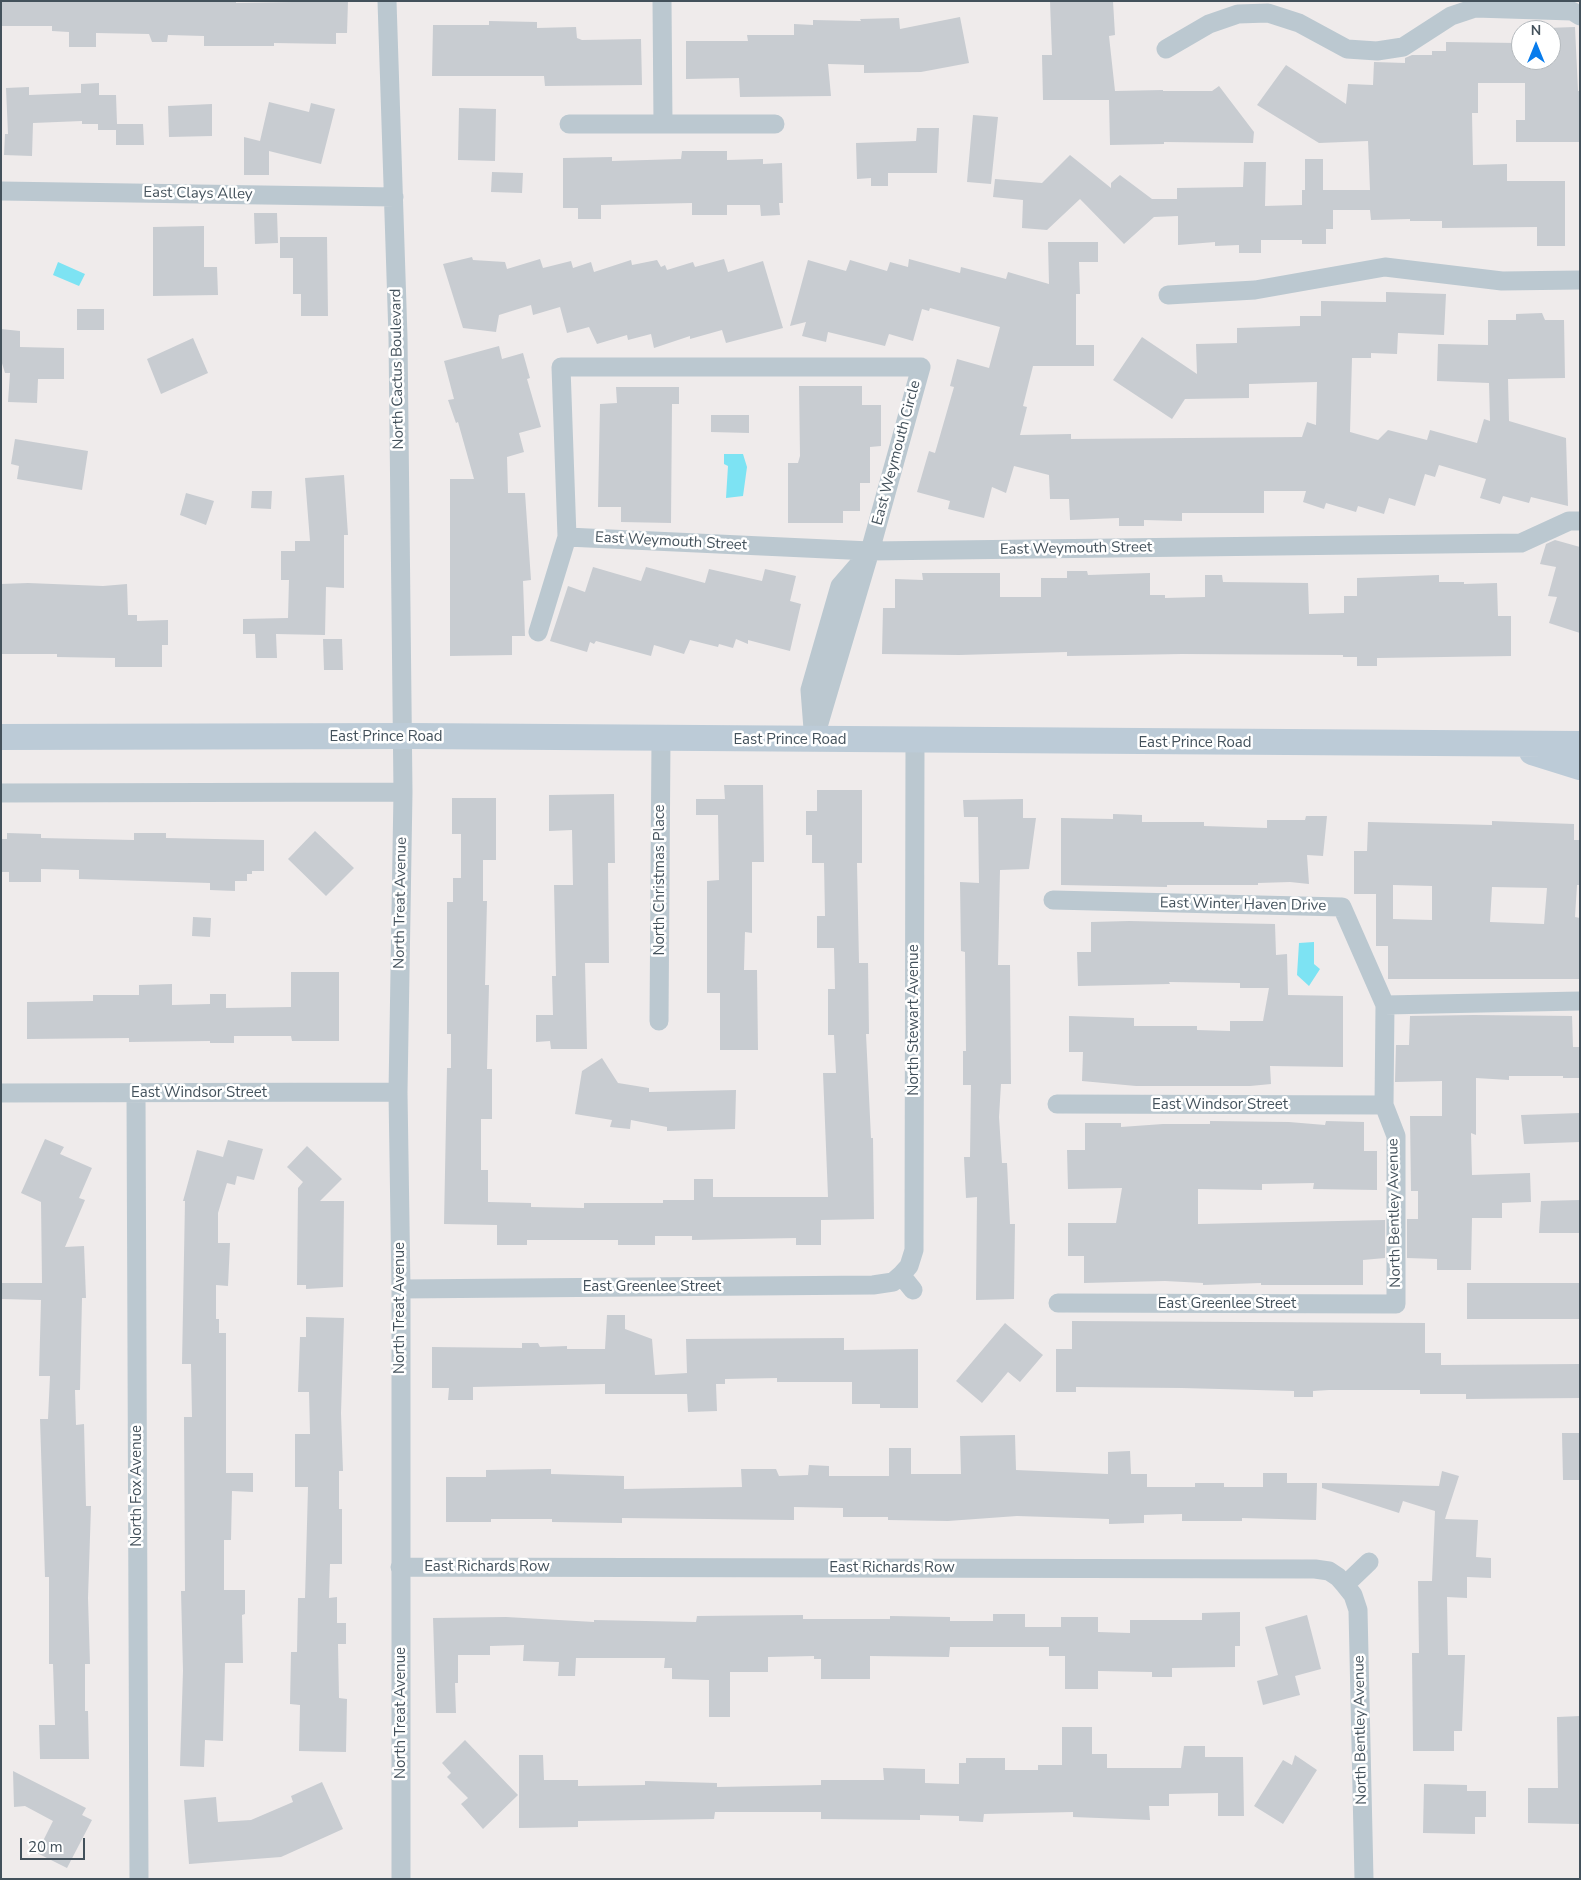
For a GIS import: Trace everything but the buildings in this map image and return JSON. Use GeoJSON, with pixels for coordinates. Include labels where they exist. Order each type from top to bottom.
{"type":"FeatureCollection","features":[{"type":"Feature","properties":{"kind":"main road","name":"East Prince Road"},"geometry":{"type":"LineString","coordinates":[[1,737],[401,737],[1580,744]]}},
{"type":"Feature","properties":{"kind":"main road"},"geometry":{"type":"LineString","coordinates":[[1510,744],[1580,767]]}},
{"type":"Feature","properties":{"kind":"street","name":"North Cactus Boulevard"},"geometry":{"type":"LineString","coordinates":[[388,1],[398,346],[401,737]]}},
{"type":"Feature","properties":{"kind":"street"},"geometry":{"type":"LineString","coordinates":[[662,1],[663,124]]}},
{"type":"Feature","properties":{"kind":"street"},"geometry":{"type":"LineString","coordinates":[[1166,49],[1209,24],[1238,14],[1268,13],[1300,23],[1347,49],[1377,51],[1403,47],[1451,16],[1475,8],[1572,11],[1580,16]]}},
{"type":"Feature","properties":{"kind":"street"},"geometry":{"type":"LineString","coordinates":[[569,124],[775,124]]}},
{"type":"Feature","properties":{"kind":"street","name":"East Clays Alley"},"geometry":{"type":"LineString","coordinates":[[1,191],[394,197]]}},
{"type":"Feature","properties":{"kind":"street"},"geometry":{"type":"LineString","coordinates":[[1168,295],[1255,290],[1385,267],[1502,281],[1580,280]]}},
{"type":"Feature","properties":{"kind":"street","name":"East Weymouth Circle"},"geometry":{"type":"LineString","coordinates":[[567,537],[561,367],[920,367],[870,551]]}},
{"type":"Feature","properties":{"kind":"street","name":"East Weymouth Street"},"geometry":{"type":"LineString","coordinates":[[567,537],[870,551],[1521,543],[1569,521],[1580,521]]}},
{"type":"Feature","properties":{"kind":"street"},"geometry":{"type":"LineString","coordinates":[[538,632],[567,537]]}},
{"type":"Feature","properties":{"kind":"street"},"geometry":{"type":"LineString","coordinates":[[814,740],[810,690],[840,586],[870,551]]}},
{"type":"Feature","properties":{"kind":"street","name":"North Treat Avenue"},"geometry":{"type":"LineString","coordinates":[[401,737],[403,792],[398,1092],[401,1289],[401,1879]]}},
{"type":"Feature","properties":{"kind":"street","name":"North Christmas Place"},"geometry":{"type":"LineString","coordinates":[[659,1021],[661,739]]}},
{"type":"Feature","properties":{"kind":"street","name":"North Stewart Avenue"},"geometry":{"type":"LineString","coordinates":[[901,1275],[909,1266],[914,1250],[915,741]]}},
{"type":"Feature","properties":{"kind":"street"},"geometry":{"type":"LineString","coordinates":[[1,792],[403,792]]}},
{"type":"Feature","properties":{"kind":"street","name":"East Winter Haven Drive"},"geometry":{"type":"LineString","coordinates":[[1053,900],[1342,907],[1385,1005]]}},
{"type":"Feature","properties":{"kind":"street"},"geometry":{"type":"LineString","coordinates":[[1385,1005],[1580,1001]]}},
{"type":"Feature","properties":{"kind":"street","name":"North Bentley Avenue"},"geometry":{"type":"LineString","coordinates":[[1385,1005],[1384,1105],[1396,1136],[1396,1304]]}},
{"type":"Feature","properties":{"kind":"street","name":"East Windsor Street"},"geometry":{"type":"LineString","coordinates":[[1,1093],[398,1092]]}},
{"type":"Feature","properties":{"kind":"street","name":"North Fox Avenue"},"geometry":{"type":"LineString","coordinates":[[136,1093],[139,1879]]}},
{"type":"Feature","properties":{"kind":"street","name":"East Windsor Street"},"geometry":{"type":"LineString","coordinates":[[1057,1104],[1384,1105]]}},
{"type":"Feature","properties":{"kind":"street"},"geometry":{"type":"LineString","coordinates":[[901,1275],[913,1290]]}},
{"type":"Feature","properties":{"kind":"street","name":"East Greenlee Street"},"geometry":{"type":"LineString","coordinates":[[401,1289],[873,1286],[893,1282],[901,1275]]}},
{"type":"Feature","properties":{"kind":"street","name":"East Greenlee Street"},"geometry":{"type":"LineString","coordinates":[[1058,1303],[1396,1304]]}},
{"type":"Feature","properties":{"kind":"street"},"geometry":{"type":"LineString","coordinates":[[1345,1585],[1369,1562]]}},
{"type":"Feature","properties":{"kind":"street","name":"East Richards Row"},"geometry":{"type":"LineString","coordinates":[[400,1567],[1315,1569],[1329,1571],[1345,1585]]}},
{"type":"Feature","properties":{"kind":"street","name":"North Bentley Avenue"},"geometry":{"type":"LineString","coordinates":[[1345,1585],[1353,1595],[1358,1610],[1364,1879]]}},
{"type":"Feature","properties":{"kind":"water"},"geometry":{"type":"Polygon","coordinates":[[[58,262],[85,274],[79,286],[53,275],[58,262]]]}},
{"type":"Feature","properties":{"kind":"water"},"geometry":{"type":"Polygon","coordinates":[[[724,454],[743,454],[747,467],[743,496],[726,498],[728,466],[724,464],[724,454]]]}},
{"type":"Feature","properties":{"kind":"water"},"geometry":{"type":"Polygon","coordinates":[[[1314,942],[1314,964],[1320,969],[1309,986],[1297,975],[1299,943],[1314,942]]]}}]}
